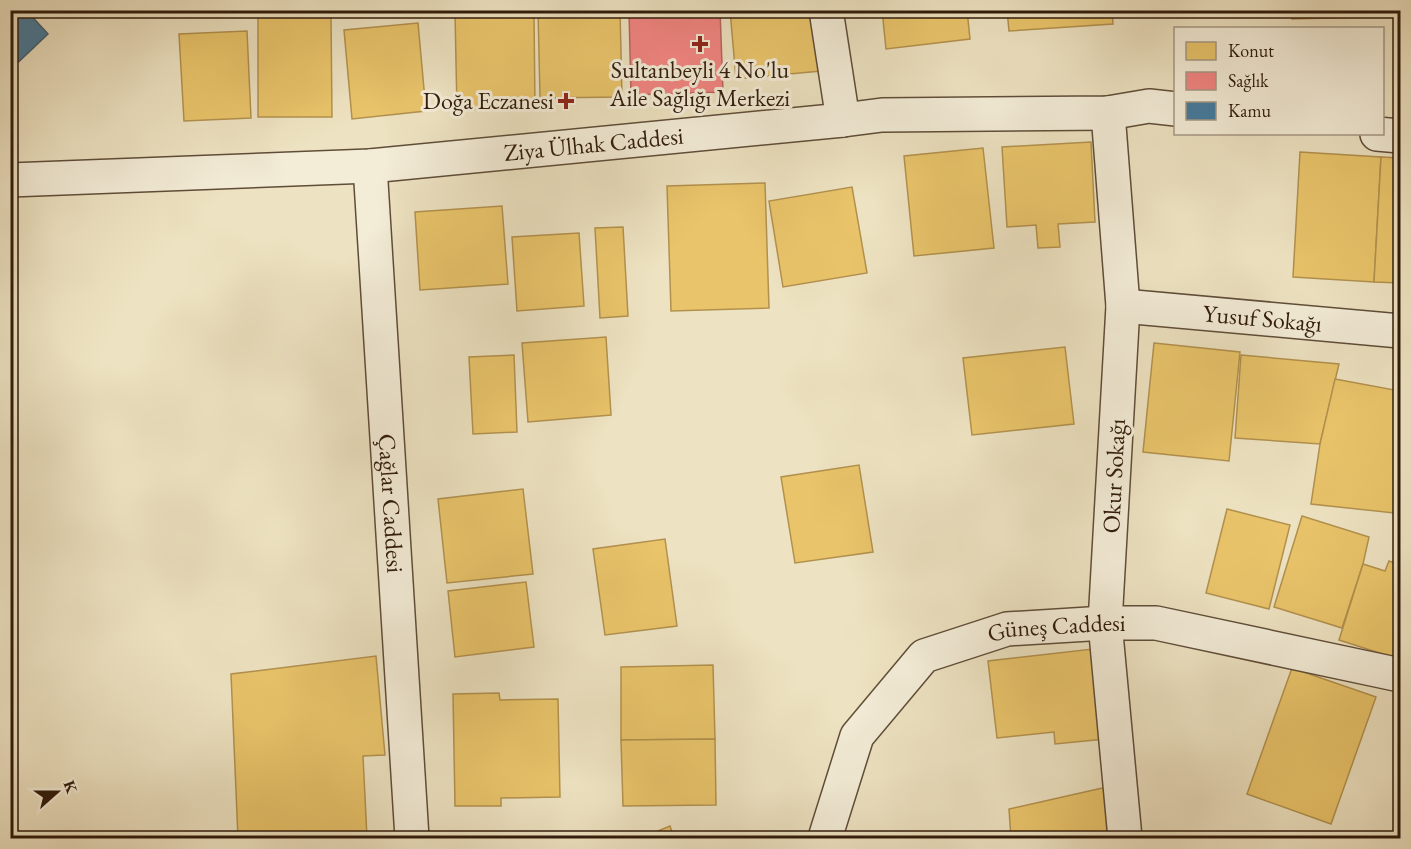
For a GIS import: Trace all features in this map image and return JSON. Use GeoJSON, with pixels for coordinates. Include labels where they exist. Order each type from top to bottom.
{"type":"FeatureCollection","features":[{"type":"Feature","properties":{"kind":"street"},"geometry":{"type":"LineString","coordinates":[[826,10],[843,120]]}},
{"type":"Feature","properties":{"kind":"street","name":"Ziya Ülhak Caddesi"},"geometry":{"type":"LineString","coordinates":[[10,180],[370,166],[882,115],[1108,113],[1149,105],[1174,109]]}},
{"type":"Feature","properties":{"kind":"street","name":"Okur Sokağı"},"geometry":{"type":"LineString","coordinates":[[1108,113],[1123,306],[1106,623],[1125,838]]}},
{"type":"Feature","properties":{"kind":"street"},"geometry":{"type":"LineString","coordinates":[[1384,135],[1401,136]]}},
{"type":"Feature","properties":{"kind":"street","name":"Çağlar Caddesi"},"geometry":{"type":"LineString","coordinates":[[370,166],[412,838]]}},
{"type":"Feature","properties":{"kind":"street","name":"Yusuf Sokağı"},"geometry":{"type":"LineString","coordinates":[[1123,306],[1401,330]]}},
{"type":"Feature","properties":{"kind":"street","name":"Güneş Caddesi"},"geometry":{"type":"LineString","coordinates":[[825,838],[857,736],[924,656],[1007,628],[1156,623],[1401,675]]}},
{"type":"Feature","properties":{"kind":"building: Konut"},"geometry":{"type":"Polygon","coordinates":[[[538,10],[620,10],[622,97],[540,98],[538,10]]]}},
{"type":"Feature","properties":{"kind":"building: Konut"},"geometry":{"type":"Polygon","coordinates":[[[730,10],[814,10],[821,71],[736,79],[730,10]]]}},
{"type":"Feature","properties":{"kind":"building: Konut"},"geometry":{"type":"Polygon","coordinates":[[[882,10],[967,10],[970,39],[886,49],[882,10]]]}},
{"type":"Feature","properties":{"kind":"building: Konut"},"geometry":{"type":"Polygon","coordinates":[[[1007,10],[1112,10],[1113,24],[1009,31],[1007,10]]]}},
{"type":"Feature","properties":{"kind":"building: Konut"},"geometry":{"type":"Polygon","coordinates":[[[1146,10],[1214,10],[1146,13],[1146,10]]]}},
{"type":"Feature","properties":{"kind":"building: Konut"},"geometry":{"type":"Polygon","coordinates":[[[1292,10],[1369,10],[1369,17],[1292,19],[1292,10]]]}},
{"type":"Feature","properties":{"kind":"building: Konut"},"geometry":{"type":"Polygon","coordinates":[[[534,13],[535,108],[457,110],[455,14],[534,13]]]}},
{"type":"Feature","properties":{"kind":"building: Konut"},"geometry":{"type":"Polygon","coordinates":[[[258,17],[331,17],[332,117],[258,117],[258,17]]]}},
{"type":"Feature","properties":{"kind":"building: Konut"},"geometry":{"type":"Polygon","coordinates":[[[418,23],[426,111],[352,119],[344,30],[418,23]]]}},
{"type":"Feature","properties":{"kind":"building: Konut"},"geometry":{"type":"Polygon","coordinates":[[[247,31],[251,118],[184,121],[179,34],[247,31]]]}},
{"type":"Feature","properties":{"kind":"building: Konut"},"geometry":{"type":"Polygon","coordinates":[[[1091,142],[1095,222],[1058,224],[1060,247],[1038,248],[1036,225],[1007,227],[1002,147],[1091,142]]]}},
{"type":"Feature","properties":{"kind":"building: Konut"},"geometry":{"type":"Polygon","coordinates":[[[983,148],[994,248],[914,256],[904,156],[983,148]]]}},
{"type":"Feature","properties":{"kind":"building: Konut"},"geometry":{"type":"Polygon","coordinates":[[[1300,152],[1381,157],[1374,282],[1293,277],[1300,152]]]}},
{"type":"Feature","properties":{"kind":"building: Konut"},"geometry":{"type":"Polygon","coordinates":[[[1381,157],[1400,158],[1400,283],[1374,282],[1381,157]]]}},
{"type":"Feature","properties":{"kind":"building: Konut"},"geometry":{"type":"Polygon","coordinates":[[[765,183],[769,308],[671,311],[667,186],[765,183]]]}},
{"type":"Feature","properties":{"kind":"building: Konut"},"geometry":{"type":"Polygon","coordinates":[[[852,187],[867,273],[783,287],[769,201],[852,187]]]}},
{"type":"Feature","properties":{"kind":"building: Konut"},"geometry":{"type":"Polygon","coordinates":[[[502,206],[508,284],[420,290],[415,212],[502,206]]]}},
{"type":"Feature","properties":{"kind":"building: Konut"},"geometry":{"type":"Polygon","coordinates":[[[623,227],[628,316],[600,318],[595,228],[623,227]]]}},
{"type":"Feature","properties":{"kind":"building: Konut"},"geometry":{"type":"Polygon","coordinates":[[[579,233],[584,306],[517,311],[512,237],[579,233]]]}},
{"type":"Feature","properties":{"kind":"building: Konut"},"geometry":{"type":"Polygon","coordinates":[[[10,250],[16,354],[10,355],[10,250]]]}},
{"type":"Feature","properties":{"kind":"building: Konut"},"geometry":{"type":"Polygon","coordinates":[[[606,337],[611,415],[528,422],[522,343],[606,337]]]}},
{"type":"Feature","properties":{"kind":"building: Konut"},"geometry":{"type":"Polygon","coordinates":[[[1154,343],[1240,352],[1229,461],[1143,452],[1154,343]]]}},
{"type":"Feature","properties":{"kind":"building: Konut"},"geometry":{"type":"Polygon","coordinates":[[[1065,347],[1074,424],[972,435],[963,358],[1065,347]]]}},
{"type":"Feature","properties":{"kind":"building: Konut"},"geometry":{"type":"Polygon","coordinates":[[[514,355],[517,432],[473,434],[469,357],[514,355]]]}},
{"type":"Feature","properties":{"kind":"building: Konut"},"geometry":{"type":"Polygon","coordinates":[[[1241,355],[1339,364],[1320,444],[1235,438],[1241,355]]]}},
{"type":"Feature","properties":{"kind":"building: Konut"},"geometry":{"type":"Polygon","coordinates":[[[1335,379],[1400,391],[1394,513],[1311,504],[1320,444],[1335,379]]]}},
{"type":"Feature","properties":{"kind":"building: Konut"},"geometry":{"type":"Polygon","coordinates":[[[859,465],[873,552],[795,563],[781,477],[859,465]]]}},
{"type":"Feature","properties":{"kind":"building: Konut"},"geometry":{"type":"Polygon","coordinates":[[[523,489],[533,574],[447,583],[438,499],[523,489]]]}},
{"type":"Feature","properties":{"kind":"building: Konut"},"geometry":{"type":"Polygon","coordinates":[[[1227,509],[1290,525],[1269,609],[1206,593],[1227,509]]]}},
{"type":"Feature","properties":{"kind":"building: Konut"},"geometry":{"type":"Polygon","coordinates":[[[1302,516],[1369,537],[1363,564],[1342,628],[1274,607],[1302,516]]]}},
{"type":"Feature","properties":{"kind":"building: Konut"},"geometry":{"type":"Polygon","coordinates":[[[665,539],[677,626],[605,635],[593,549],[665,539]]]}},
{"type":"Feature","properties":{"kind":"building: Konut"},"geometry":{"type":"Polygon","coordinates":[[[1389,561],[1400,565],[1400,651],[1397,649],[1395,658],[1339,640],[1363,564],[1385,571],[1389,561]]]}},
{"type":"Feature","properties":{"kind":"building: Konut"},"geometry":{"type":"Polygon","coordinates":[[[526,582],[534,647],[455,657],[448,591],[526,582]]]}},
{"type":"Feature","properties":{"kind":"building: Konut"},"geometry":{"type":"Polygon","coordinates":[[[1093,649],[1105,739],[1055,744],[1054,732],[997,738],[988,661],[1093,649]]]}},
{"type":"Feature","properties":{"kind":"building: Konut"},"geometry":{"type":"Polygon","coordinates":[[[376,656],[385,755],[363,756],[367,838],[238,838],[231,674],[376,656]]]}},
{"type":"Feature","properties":{"kind":"building: Konut"},"geometry":{"type":"Polygon","coordinates":[[[713,665],[715,739],[621,740],[621,667],[713,665]]]}},
{"type":"Feature","properties":{"kind":"building: Konut"},"geometry":{"type":"Polygon","coordinates":[[[1292,668],[1376,697],[1331,824],[1247,794],[1292,668]]]}},
{"type":"Feature","properties":{"kind":"building: Konut"},"geometry":{"type":"Polygon","coordinates":[[[499,693],[500,700],[558,699],[560,797],[501,798],[501,806],[455,806],[453,694],[499,693]]]}},
{"type":"Feature","properties":{"kind":"building: Konut"},"geometry":{"type":"Polygon","coordinates":[[[715,739],[716,805],[623,806],[621,740],[715,739]]]}},
{"type":"Feature","properties":{"kind":"building: Konut"},"geometry":{"type":"Polygon","coordinates":[[[1107,787],[1111,838],[1011,838],[1009,809],[1107,787]]]}},
{"type":"Feature","properties":{"kind":"building: Konut"},"geometry":{"type":"Polygon","coordinates":[[[670,826],[674,838],[641,838],[670,826]]]}},
{"type":"Feature","properties":{"kind":"building: Konut"},"geometry":{"type":"Polygon","coordinates":[[[581,833],[582,838],[518,838],[581,833]]]}},
{"type":"Feature","properties":{"kind":"building: Sağlık"},"geometry":{"type":"Polygon","coordinates":[[[629,10],[720,10],[723,92],[631,95],[629,10]]]}},
{"type":"Feature","properties":{"kind":"building: Kamu"},"geometry":{"type":"Polygon","coordinates":[[[10,10],[26,10],[48,34],[10,70],[10,10]]]}},
{"type":"Feature","properties":{"kind":"place","name":"Sultanbeyli 4 No'lu Aile Sağlığı Merkezi"},"geometry":{"type":"Point","coordinates":[700,44]}},
{"type":"Feature","properties":{"kind":"place","name":"Doğa Eczanesi"},"geometry":{"type":"Point","coordinates":[566,101]}}]}
